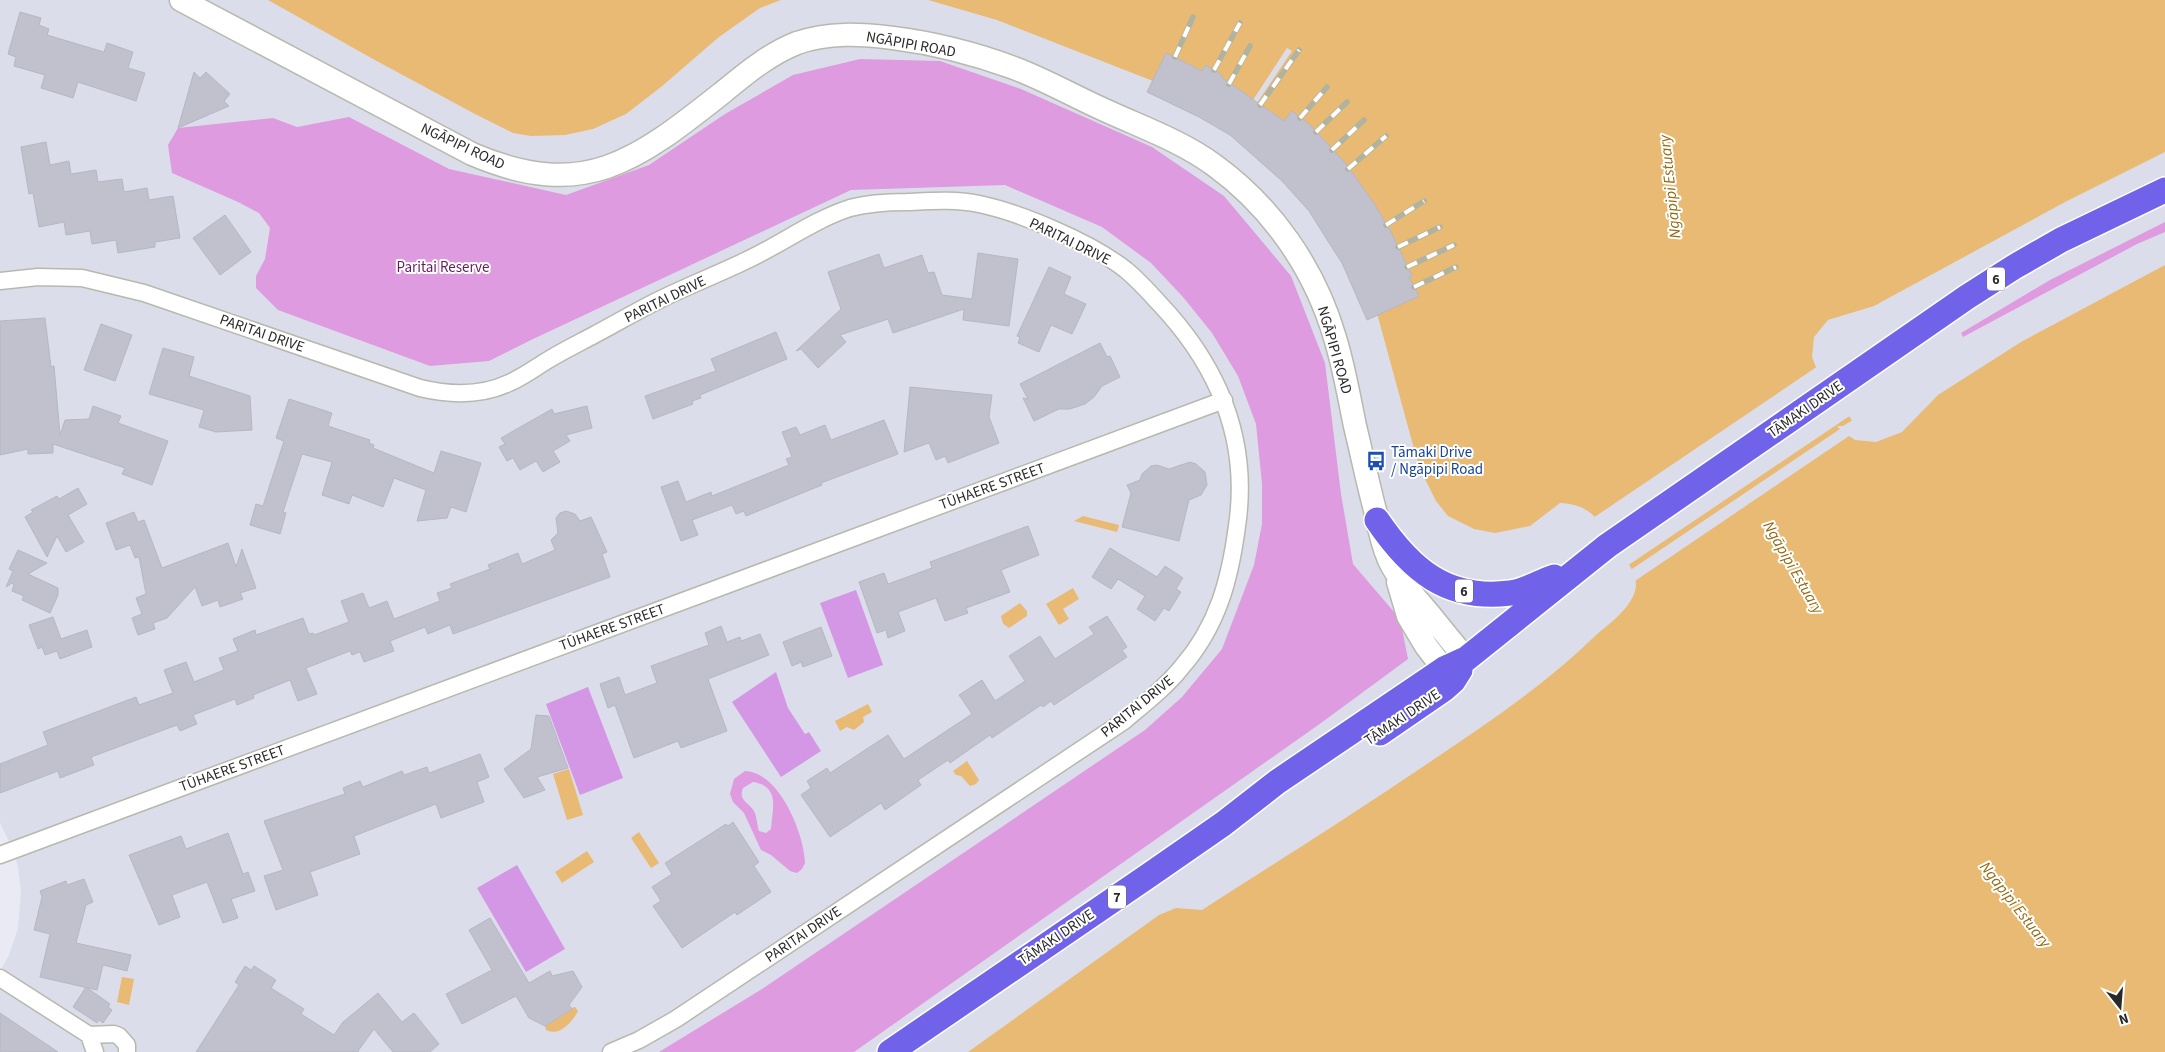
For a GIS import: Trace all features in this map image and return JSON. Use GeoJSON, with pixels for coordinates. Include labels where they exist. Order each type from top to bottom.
{"type":"FeatureCollection","features":[{"type":"Feature","properties":{"kind":"main road","name":"NGĀPIPI ROAD"},"geometry":{"type":"LineString","coordinates":[[182,0],[472,154],[513,169],[537,174],[584,173],[606,168],[630,159],[673,132],[742,77],[772,56],[798,43],[829,36],[858,34],[911,40],[1014,68],[1166,138],[1213,164],[1260,206],[1280,229],[1311,278],[1335,338],[1377,520],[1387,556],[1394,569],[1408,616],[1426,646],[1454,669]]}},
{"type":"Feature","properties":{"kind":"main road","name":"TĀMAKI DRIVE"},"geometry":{"type":"LineString","coordinates":[[890,1052],[1223,824],[1277,782],[1454,669],[1607,546],[2014,267],[2061,240],[2165,190]]}},
{"type":"Feature","properties":{"kind":"main road","name":"6"},"geometry":{"type":"LineString","coordinates":[[1377,520],[1394,544],[1414,566],[1428,576],[1465,592],[1487,595],[1511,593],[1575,570]]}},
{"type":"Feature","properties":{"kind":"street","name":"PARITAI DRIVE"},"geometry":{"type":"LineString","coordinates":[[0,281],[38,277],[75,277],[144,292],[420,388],[437,392],[482,392],[510,383],[658,300],[747,260],[850,208],[876,203],[895,202],[978,203],[1057,231],[1102,253],[1126,270],[1173,318],[1192,341],[1210,370],[1224,400],[1237,446],[1241,482],[1240,508],[1233,556],[1219,607],[1203,638],[1182,668],[1157,693],[1116,726],[676,1019],[639,1040],[611,1052]]}},
{"type":"Feature","properties":{"kind":"street","name":"TŪHAERE STREET"},"geometry":{"type":"LineString","coordinates":[[0,855],[1224,400]]}},
{"type":"Feature","properties":{"kind":"street"},"geometry":{"type":"LineString","coordinates":[[0,978],[89,1035],[114,1034],[119,1036],[127,1045],[127,1052]]}},
{"type":"Feature","properties":{"kind":"street"},"geometry":{"type":"LineString","coordinates":[[89,1035],[95,1052]]}},
{"type":"Feature","properties":{"kind":"green space","name":"Paritai Reserve"},"geometry":{"type":"Polygon","coordinates":[[[860,59],[940,61],[1021,89],[1152,147],[1224,196],[1291,276],[1325,363],[1341,494],[1353,564],[1400,619],[1408,659],[1321,723],[854,1052],[659,1052],[762,989],[1145,730],[1182,697],[1222,649],[1254,565],[1262,524],[1262,484],[1256,424],[1238,376],[1212,333],[1183,297],[1151,263],[1102,227],[1005,185],[851,190],[489,361],[430,366],[278,310],[256,288],[256,276],[265,259],[270,228],[259,213],[172,173],[168,145],[178,128],[273,118],[297,127],[349,117],[449,169],[566,195],[649,165],[725,114],[793,75],[860,59]]]}},
{"type":"Feature","properties":{"kind":"green space"},"geometry":{"type":"Polygon","coordinates":[[[2165,222],[2165,232],[2137,244],[1963,337],[1961,333],[2050,280],[2165,222]]]}},
{"type":"Feature","properties":{"kind":"green space"},"geometry":{"type":"Polygon","coordinates":[[[745,771],[757,774],[769,782],[779,793],[795,821],[804,850],[805,863],[797,873],[790,871],[771,855],[761,850],[744,813],[733,802],[730,794],[734,779],[745,771]],[[753,782],[743,788],[742,796],[754,811],[759,831],[766,833],[771,829],[773,800],[768,788],[753,782]]]}},
{"type":"Feature","properties":{"kind":"shaded area"},"geometry":{"type":"Polygon","coordinates":[[[856,590],[883,665],[848,678],[820,603],[856,590]]]}},
{"type":"Feature","properties":{"kind":"shaded area"},"geometry":{"type":"Polygon","coordinates":[[[776,672],[788,708],[805,734],[809,732],[821,751],[781,777],[732,702],[776,672]]]}},
{"type":"Feature","properties":{"kind":"shaded area"},"geometry":{"type":"Polygon","coordinates":[[[588,687],[623,778],[580,795],[546,704],[588,687]]]}},
{"type":"Feature","properties":{"kind":"shaded area"},"geometry":{"type":"Polygon","coordinates":[[[0,823],[13,850],[18,866],[21,892],[18,928],[9,955],[0,971],[0,823]]]}},
{"type":"Feature","properties":{"kind":"shaded area"},"geometry":{"type":"Polygon","coordinates":[[[517,865],[565,949],[526,972],[477,888],[517,865]]]}},
{"type":"Feature","properties":{"kind":"water"},"geometry":{"type":"Polygon","coordinates":[[[268,0],[781,0],[760,8],[719,37],[661,87],[626,114],[593,129],[565,135],[531,136],[513,133],[475,114],[268,0]]]}},
{"type":"Feature","properties":{"kind":"water","name":"Ngāpipi Estuary"},"geometry":{"type":"Polygon","coordinates":[[[928,0],[2165,0],[2165,152],[2065,202],[1874,306],[1828,320],[1814,337],[1812,357],[1816,367],[1859,431],[1893,421],[2165,243],[2165,1052],[968,1052],[1159,915],[1176,908],[1202,910],[1364,806],[1486,724],[1573,657],[1616,618],[1631,601],[1636,587],[1636,580],[1626,560],[1598,520],[1587,510],[1580,507],[1560,503],[1530,526],[1495,533],[1474,529],[1448,516],[1436,501],[1419,467],[1369,284],[1308,192],[1176,90],[997,20],[928,0]]]}},
{"type":"Feature","properties":{"kind":"water"},"geometry":{"type":"Polygon","coordinates":[[[1083,516],[1119,525],[1117,532],[1074,521],[1083,516]]]}},
{"type":"Feature","properties":{"kind":"water"},"geometry":{"type":"Polygon","coordinates":[[[1073,588],[1079,599],[1063,609],[1069,619],[1059,625],[1046,604],[1073,588]]]}},
{"type":"Feature","properties":{"kind":"water"},"geometry":{"type":"Polygon","coordinates":[[[1020,603],[1027,611],[1027,616],[1009,628],[1004,624],[1001,616],[1020,603]]]}},
{"type":"Feature","properties":{"kind":"water"},"geometry":{"type":"Polygon","coordinates":[[[868,704],[872,712],[863,717],[864,722],[854,730],[847,727],[840,731],[835,721],[868,704]]]}},
{"type":"Feature","properties":{"kind":"water"},"geometry":{"type":"Polygon","coordinates":[[[967,761],[979,780],[976,784],[970,786],[961,776],[956,775],[953,771],[967,761]]]}},
{"type":"Feature","properties":{"kind":"water"},"geometry":{"type":"Polygon","coordinates":[[[569,769],[583,815],[567,820],[553,774],[569,769]]]}},
{"type":"Feature","properties":{"kind":"water"},"geometry":{"type":"Polygon","coordinates":[[[639,832],[659,863],[651,868],[631,838],[639,832]]]}},
{"type":"Feature","properties":{"kind":"water"},"geometry":{"type":"Polygon","coordinates":[[[587,851],[594,862],[562,883],[555,872],[587,851]]]}},
{"type":"Feature","properties":{"kind":"water"},"geometry":{"type":"Polygon","coordinates":[[[122,977],[134,979],[129,1005],[117,1002],[122,977]]]}},
{"type":"Feature","properties":{"kind":"water"},"geometry":{"type":"Polygon","coordinates":[[[575,1007],[578,1011],[565,1027],[556,1032],[546,1030],[545,1026],[575,1007]]]}},
{"type":"Feature","properties":{"kind":"pier"},"geometry":{"type":"Polygon","coordinates":[[[1287,48],[1292,51],[1257,103],[1253,100],[1287,48]]]}},
{"type":"Feature","properties":{"kind":"pier"},"geometry":{"type":"Polygon","coordinates":[[[2165,241],[2165,265],[2021,342],[1938,395],[1902,432],[1876,442],[1855,440],[1849,436],[1632,583],[1629,571],[1840,429],[1837,426],[1843,426],[1853,420],[1860,428],[1891,419],[1919,381],[1948,361],[2101,273],[2165,241]]]}},
{"type":"Feature","properties":{"kind":"pier"},"geometry":{"type":"Polygon","coordinates":[[[1818,366],[1851,415],[1627,566],[1593,518],[1818,366]]]}},
{"type":"Feature","properties":{"kind":"building"},"geometry":{"type":"Polygon","coordinates":[[[20,12],[41,18],[39,25],[49,29],[47,35],[104,52],[107,43],[133,52],[128,68],[145,73],[136,101],[78,82],[73,98],[41,88],[45,75],[14,66],[16,57],[8,54],[20,12]]]}},
{"type":"Feature","properties":{"kind":"building"},"geometry":{"type":"Polygon","coordinates":[[[1166,53],[1202,71],[1205,65],[1214,70],[1222,75],[1221,77],[1284,121],[1292,111],[1310,125],[1347,165],[1375,205],[1391,232],[1412,276],[1409,277],[1419,296],[1367,320],[1342,263],[1309,211],[1282,181],[1230,135],[1199,117],[1147,92],[1166,53]]]}},
{"type":"Feature","properties":{"kind":"building"},"geometry":{"type":"Polygon","coordinates":[[[194,72],[200,78],[206,72],[230,94],[224,101],[229,106],[178,128],[194,72]]]}},
{"type":"Feature","properties":{"kind":"building"},"geometry":{"type":"Polygon","coordinates":[[[46,142],[50,165],[69,161],[71,174],[96,170],[98,182],[122,179],[124,192],[147,188],[149,200],[173,196],[180,238],[155,242],[155,247],[118,253],[116,240],[92,244],[90,231],[66,235],[64,222],[39,227],[33,193],[29,194],[21,147],[46,142]]]}},
{"type":"Feature","properties":{"kind":"building"},"geometry":{"type":"Polygon","coordinates":[[[225,215],[251,252],[220,275],[193,238],[225,215]]]}},
{"type":"Feature","properties":{"kind":"building"},"geometry":{"type":"Polygon","coordinates":[[[978,253],[1018,259],[1009,326],[963,320],[964,309],[893,333],[888,319],[840,335],[846,342],[818,368],[801,349],[796,351],[841,309],[828,272],[879,254],[884,268],[922,255],[928,273],[934,272],[942,295],[972,299],[978,253]]]}},
{"type":"Feature","properties":{"kind":"building"},"geometry":{"type":"Polygon","coordinates":[[[1049,267],[1071,277],[1064,294],[1086,304],[1072,334],[1051,325],[1039,352],[1018,343],[1020,337],[1017,336],[1049,267]]]}},
{"type":"Feature","properties":{"kind":"building"},"geometry":{"type":"Polygon","coordinates":[[[45,318],[51,367],[54,366],[60,435],[65,420],[89,419],[93,406],[121,416],[118,423],[168,441],[152,485],[122,474],[125,468],[53,444],[53,453],[28,454],[28,449],[0,455],[0,321],[45,318]]]}},
{"type":"Feature","properties":{"kind":"building"},"geometry":{"type":"Polygon","coordinates":[[[101,324],[132,335],[115,381],[84,370],[101,324]]]}},
{"type":"Feature","properties":{"kind":"building"},"geometry":{"type":"Polygon","coordinates":[[[776,332],[787,359],[700,395],[701,398],[692,401],[693,404],[653,419],[645,396],[716,371],[711,359],[776,332]]]}},
{"type":"Feature","properties":{"kind":"building"},"geometry":{"type":"Polygon","coordinates":[[[1100,343],[1107,357],[1110,356],[1120,377],[1102,386],[1094,397],[1085,404],[1070,409],[1059,409],[1034,421],[1023,398],[1028,399],[1020,384],[1100,343]]]}},
{"type":"Feature","properties":{"kind":"building"},"geometry":{"type":"Polygon","coordinates":[[[163,348],[194,357],[189,376],[250,396],[252,430],[216,432],[199,427],[204,410],[149,394],[163,348]]]}},
{"type":"Feature","properties":{"kind":"building"},"geometry":{"type":"Polygon","coordinates":[[[910,387],[992,395],[989,417],[999,443],[948,463],[945,456],[936,460],[929,443],[904,452],[910,387]]]}},
{"type":"Feature","properties":{"kind":"building"},"geometry":{"type":"Polygon","coordinates":[[[289,399],[332,413],[328,426],[370,440],[369,443],[374,445],[373,448],[434,473],[441,451],[481,463],[466,512],[451,507],[447,518],[417,521],[426,490],[394,478],[383,507],[352,495],[349,504],[322,495],[332,462],[302,454],[283,512],[286,513],[280,534],[250,525],[256,504],[263,506],[284,441],[276,438],[289,399]]]}},
{"type":"Feature","properties":{"kind":"building"},"geometry":{"type":"Polygon","coordinates":[[[587,406],[592,428],[566,435],[570,441],[553,451],[560,462],[543,472],[536,461],[520,470],[513,458],[507,461],[499,447],[505,444],[501,438],[552,409],[554,414],[587,406]]]}},
{"type":"Feature","properties":{"kind":"building"},"geometry":{"type":"Polygon","coordinates":[[[884,420],[898,454],[821,483],[822,485],[746,516],[744,511],[736,514],[732,505],[692,520],[698,535],[681,541],[661,487],[678,481],[686,502],[711,492],[712,496],[789,465],[786,459],[792,457],[782,432],[796,427],[800,435],[825,425],[831,440],[884,420]]]}},
{"type":"Feature","properties":{"kind":"building"},"geometry":{"type":"Polygon","coordinates":[[[1190,462],[1196,464],[1205,472],[1207,485],[1201,495],[1189,500],[1179,541],[1122,527],[1131,493],[1127,485],[1140,480],[1142,474],[1151,466],[1157,465],[1169,469],[1190,462]]]}},
{"type":"Feature","properties":{"kind":"building"},"geometry":{"type":"Polygon","coordinates":[[[78,488],[87,504],[68,515],[84,542],[66,552],[57,536],[47,557],[25,517],[33,512],[31,510],[57,496],[59,499],[78,488]]]}},
{"type":"Feature","properties":{"kind":"building"},"geometry":{"type":"Polygon","coordinates":[[[566,511],[575,514],[580,521],[591,517],[607,552],[602,554],[610,577],[453,634],[450,625],[428,634],[425,627],[390,641],[394,651],[364,662],[360,652],[352,655],[350,651],[306,668],[317,694],[298,701],[290,680],[253,695],[254,698],[237,705],[235,699],[193,715],[197,724],[180,731],[177,725],[91,757],[94,765],[60,778],[58,771],[0,793],[0,764],[48,745],[43,732],[136,697],[139,705],[173,693],[164,670],[186,662],[194,682],[224,670],[219,658],[238,651],[233,639],[255,630],[256,635],[303,618],[309,634],[313,633],[314,635],[349,622],[341,601],[363,593],[369,608],[387,601],[394,619],[440,601],[437,593],[452,588],[450,584],[490,569],[488,565],[518,553],[522,564],[555,550],[551,540],[558,533],[556,518],[560,513],[566,511]]]}},
{"type":"Feature","properties":{"kind":"building"},"geometry":{"type":"Polygon","coordinates":[[[134,512],[138,522],[144,520],[162,568],[228,543],[236,567],[242,549],[256,588],[240,593],[243,599],[220,607],[218,600],[202,606],[195,587],[167,618],[153,623],[155,629],[138,635],[132,618],[142,614],[136,598],[146,594],[139,557],[135,558],[130,545],[116,550],[106,523],[134,512]]]}},
{"type":"Feature","properties":{"kind":"building"},"geometry":{"type":"Polygon","coordinates":[[[1028,526],[1039,555],[1001,570],[1010,592],[966,608],[968,613],[945,621],[936,598],[898,612],[905,631],[888,638],[886,630],[877,633],[859,582],[884,573],[888,584],[932,568],[930,562],[1028,526]]]}},
{"type":"Feature","properties":{"kind":"building"},"geometry":{"type":"Polygon","coordinates":[[[1110,548],[1157,577],[1165,566],[1183,578],[1176,589],[1181,592],[1169,611],[1164,608],[1155,621],[1137,609],[1145,596],[1118,579],[1111,589],[1092,577],[1110,548]]]}},
{"type":"Feature","properties":{"kind":"building"},"geometry":{"type":"Polygon","coordinates":[[[18,550],[47,563],[28,574],[58,588],[58,595],[50,613],[22,600],[24,596],[12,591],[14,585],[12,583],[6,587],[13,571],[9,569],[18,550]]]}},
{"type":"Feature","properties":{"kind":"building"},"geometry":{"type":"Polygon","coordinates":[[[1107,616],[1127,647],[1122,650],[1127,657],[1054,705],[1051,701],[1043,707],[1041,705],[992,738],[990,735],[950,763],[948,760],[918,780],[921,785],[885,810],[881,803],[830,837],[801,795],[811,788],[807,781],[827,768],[830,773],[888,735],[904,759],[972,714],[959,695],[982,680],[995,701],[1025,681],[1009,656],[1040,636],[1055,659],[1094,634],[1089,627],[1107,616]]]}},
{"type":"Feature","properties":{"kind":"building"},"geometry":{"type":"Polygon","coordinates":[[[53,617],[61,639],[87,630],[92,647],[60,659],[57,651],[45,655],[42,647],[38,649],[29,625],[53,617]]]}},
{"type":"Feature","properties":{"kind":"building"},"geometry":{"type":"Polygon","coordinates":[[[721,626],[727,642],[740,637],[741,641],[760,634],[769,655],[708,679],[727,731],[681,748],[678,741],[634,758],[615,705],[608,708],[600,684],[619,677],[625,695],[657,683],[651,666],[709,645],[705,633],[721,626]]]}},
{"type":"Feature","properties":{"kind":"building"},"geometry":{"type":"Polygon","coordinates":[[[821,627],[832,656],[803,667],[801,662],[792,666],[783,642],[821,627]]]}},
{"type":"Feature","properties":{"kind":"building"},"geometry":{"type":"Polygon","coordinates":[[[536,715],[549,716],[568,768],[537,777],[545,790],[524,798],[504,769],[531,749],[536,715]]]}},
{"type":"Feature","properties":{"kind":"building"},"geometry":{"type":"Polygon","coordinates":[[[480,754],[489,777],[477,782],[484,802],[441,818],[436,804],[354,836],[360,854],[310,872],[318,895],[276,910],[264,876],[283,870],[264,821],[345,794],[343,788],[360,781],[363,787],[402,771],[404,775],[427,767],[429,773],[480,754]]]}},
{"type":"Feature","properties":{"kind":"building"},"geometry":{"type":"Polygon","coordinates":[[[733,822],[759,862],[754,866],[771,892],[737,915],[735,912],[682,948],[653,906],[661,901],[652,887],[672,874],[665,863],[726,824],[728,826],[733,822]]]}},
{"type":"Feature","properties":{"kind":"building"},"geometry":{"type":"Polygon","coordinates":[[[228,833],[243,874],[248,872],[255,891],[231,899],[238,918],[223,923],[207,882],[172,895],[180,917],[159,925],[129,855],[181,836],[186,849],[228,833]]]}},
{"type":"Feature","properties":{"kind":"building"},"geometry":{"type":"Polygon","coordinates":[[[84,879],[93,902],[86,905],[76,943],[131,955],[127,971],[103,965],[97,990],[40,977],[50,934],[34,930],[42,897],[40,891],[66,881],[67,885],[84,879]]]}},
{"type":"Feature","properties":{"kind":"building"},"geometry":{"type":"Polygon","coordinates":[[[490,918],[529,983],[550,971],[552,976],[573,971],[582,987],[569,1005],[572,1009],[545,1026],[529,1018],[516,996],[462,1024],[446,994],[492,970],[469,930],[490,918]]]}},
{"type":"Feature","properties":{"kind":"building"},"geometry":{"type":"Polygon","coordinates":[[[245,966],[251,970],[254,966],[276,980],[271,988],[304,1009],[301,1014],[334,1035],[343,1022],[378,993],[402,1022],[414,1013],[439,1044],[430,1052],[393,1052],[374,1029],[359,1052],[196,1052],[239,985],[235,982],[245,966]]]}},
{"type":"Feature","properties":{"kind":"building"},"geometry":{"type":"Polygon","coordinates":[[[86,987],[110,1004],[108,1007],[112,1010],[103,1023],[99,1020],[97,1023],[73,1007],[86,987]]]}},
{"type":"Feature","properties":{"kind":"building"},"geometry":{"type":"Polygon","coordinates":[[[0,1013],[58,1052],[0,1052],[0,1013]]]}},
{"type":"Feature","properties":{"kind":"railway"},"geometry":{"type":"LineString","coordinates":[[1175,57],[1193,17]]}},
{"type":"Feature","properties":{"kind":"railway"},"geometry":{"type":"LineString","coordinates":[[1214,70],[1240,23]]}},
{"type":"Feature","properties":{"kind":"railway"},"geometry":{"type":"LineString","coordinates":[[1229,84],[1250,46]]}},
{"type":"Feature","properties":{"kind":"railway"},"geometry":{"type":"LineString","coordinates":[[1260,105],[1299,50]]}},
{"type":"Feature","properties":{"kind":"railway"},"geometry":{"type":"LineString","coordinates":[[1300,118],[1327,87]]}},
{"type":"Feature","properties":{"kind":"railway"},"geometry":{"type":"LineString","coordinates":[[1316,132],[1347,102]]}},
{"type":"Feature","properties":{"kind":"railway"},"geometry":{"type":"LineString","coordinates":[[1332,150],[1364,120]]}},
{"type":"Feature","properties":{"kind":"railway"},"geometry":{"type":"LineString","coordinates":[[1348,169],[1386,136]]}},
{"type":"Feature","properties":{"kind":"railway"},"geometry":{"type":"LineString","coordinates":[[1386,225],[1424,201]]}},
{"type":"Feature","properties":{"kind":"railway"},"geometry":{"type":"LineString","coordinates":[[1398,247],[1440,227]]}},
{"type":"Feature","properties":{"kind":"railway"},"geometry":{"type":"LineString","coordinates":[[1407,267],[1454,245]]}},
{"type":"Feature","properties":{"kind":"railway"},"geometry":{"type":"LineString","coordinates":[[1414,287],[1456,267]]}},
{"type":"Feature","properties":{"kind":"place","name":"Tāmaki Drive / Ngāpipi Road"},"geometry":{"type":"Point","coordinates":[1376,461]}}]}
